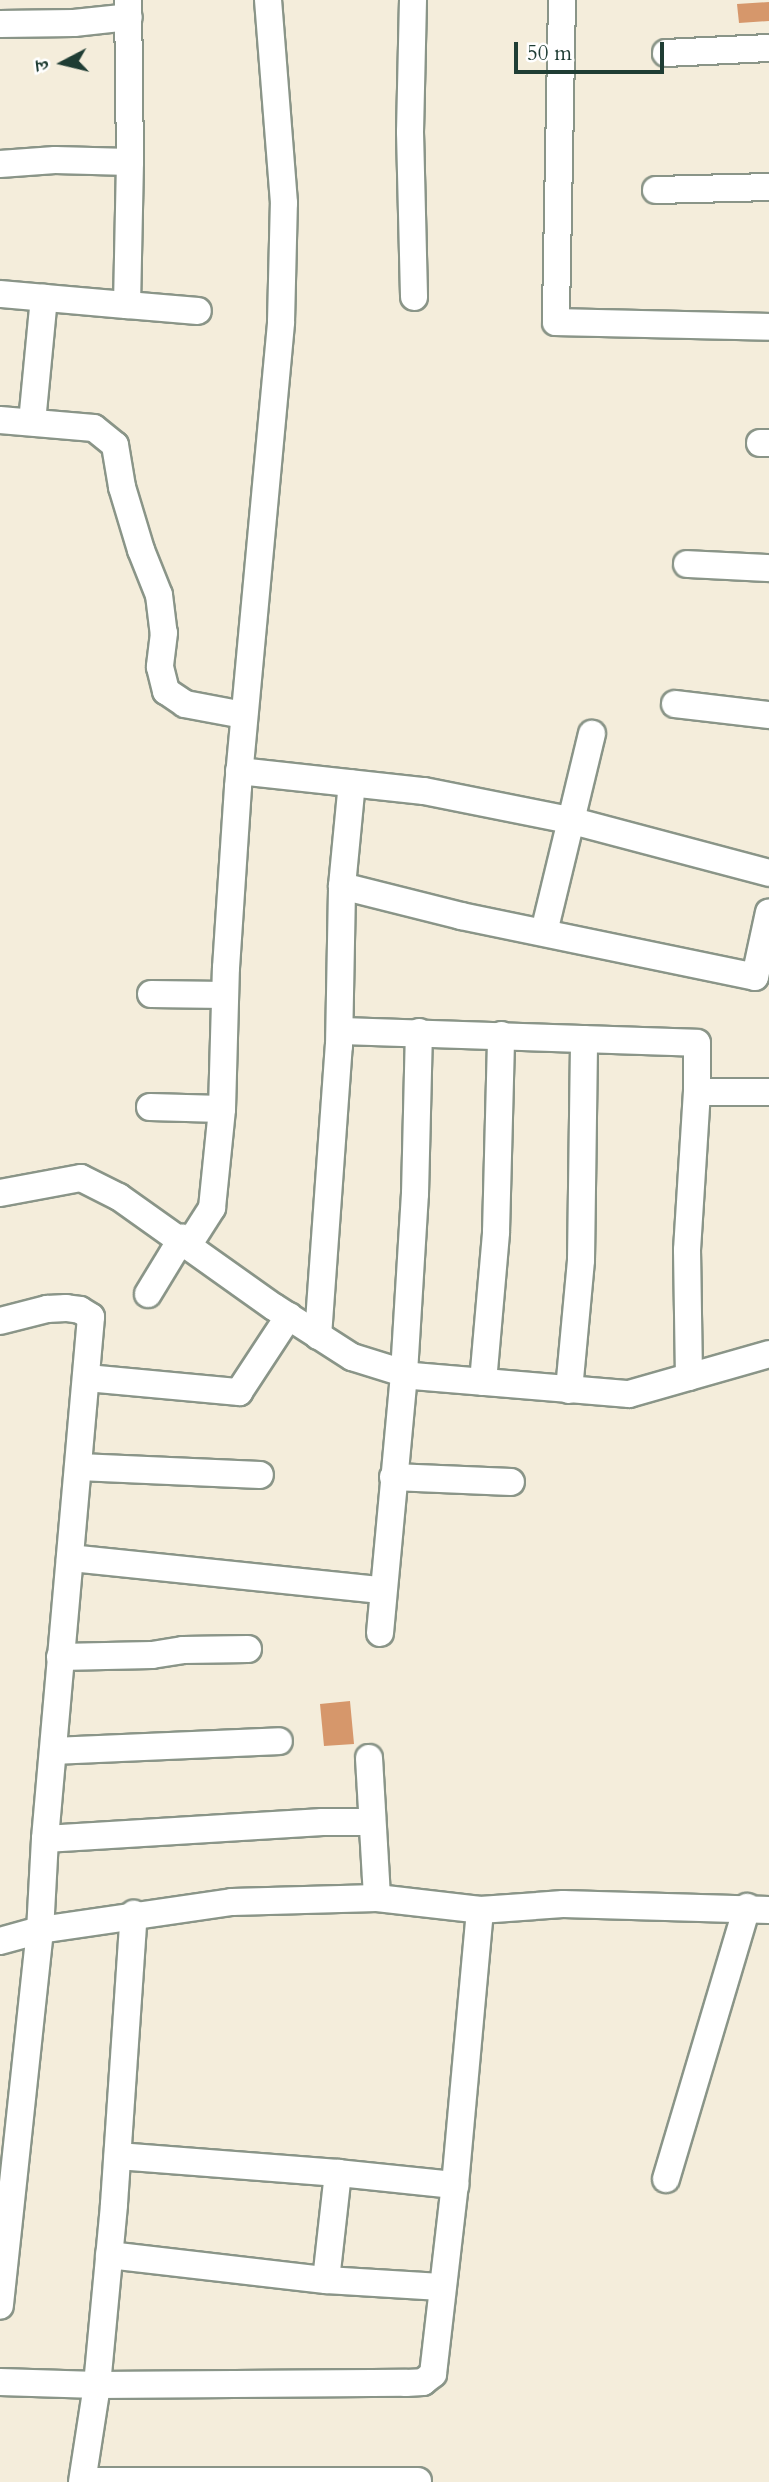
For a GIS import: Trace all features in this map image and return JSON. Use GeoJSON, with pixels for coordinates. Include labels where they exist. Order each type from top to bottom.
{"type":"FeatureCollection","features":[{"type":"Feature","properties":{"kind":"street"},"geometry":{"type":"LineString","coordinates":[[148,1294],[212,1208],[222,1109],[225,995],[239,771],[281,323],[284,203],[268,0]]}},
{"type":"Feature","properties":{"kind":"street"},"geometry":{"type":"LineString","coordinates":[[413,0],[410,132],[414,297]]}},
{"type":"Feature","properties":{"kind":"street"},"geometry":{"type":"LineString","coordinates":[[562,0],[556,322],[769,327]]}},
{"type":"Feature","properties":{"kind":"street"},"geometry":{"type":"LineString","coordinates":[[0,24],[74,23],[129,9],[127,305]]}},
{"type":"Feature","properties":{"kind":"street"},"geometry":{"type":"LineString","coordinates":[[666,53],[769,48]]}},
{"type":"Feature","properties":{"kind":"street"},"geometry":{"type":"LineString","coordinates":[[0,164],[55,160],[130,162]]}},
{"type":"Feature","properties":{"kind":"street"},"geometry":{"type":"LineString","coordinates":[[656,190],[769,187]]}},
{"type":"Feature","properties":{"kind":"street"},"geometry":{"type":"LineString","coordinates":[[0,294],[198,311]]}},
{"type":"Feature","properties":{"kind":"street"},"geometry":{"type":"LineString","coordinates":[[32,422],[44,298]]}},
{"type":"Feature","properties":{"kind":"street"},"geometry":{"type":"LineString","coordinates":[[0,420],[94,428],[115,445],[122,487],[141,550],[159,595],[164,633],[160,667],[166,691],[185,704],[244,715]]}},
{"type":"Feature","properties":{"kind":"street"},"geometry":{"type":"LineString","coordinates":[[687,564],[769,568]]}},
{"type":"Feature","properties":{"kind":"street"},"geometry":{"type":"LineString","coordinates":[[675,705],[769,715]]}},
{"type":"Feature","properties":{"kind":"street"},"geometry":{"type":"LineString","coordinates":[[544,932],[592,734]]}},
{"type":"Feature","properties":{"kind":"street"},"geometry":{"type":"LineString","coordinates":[[239,771],[424,791],[569,820],[769,873]]}},
{"type":"Feature","properties":{"kind":"street"},"geometry":{"type":"LineString","coordinates":[[318,1336],[340,1031],[342,886],[352,783]]}},
{"type":"Feature","properties":{"kind":"street"},"geometry":{"type":"LineString","coordinates":[[342,886],[461,916],[755,977],[769,912]]}},
{"type":"Feature","properties":{"kind":"street"},"geometry":{"type":"LineString","coordinates":[[151,994],[225,995]]}},
{"type":"Feature","properties":{"kind":"street"},"geometry":{"type":"LineString","coordinates":[[340,1031],[697,1043],[697,1092],[687,1250],[689,1377]]}},
{"type":"Feature","properties":{"kind":"street"},"geometry":{"type":"LineString","coordinates":[[380,1633],[404,1373],[415,1194],[419,1032]]}},
{"type":"Feature","properties":{"kind":"street"},"geometry":{"type":"LineString","coordinates":[[484,1382],[496,1232],[501,1035]]}},
{"type":"Feature","properties":{"kind":"street"},"geometry":{"type":"LineString","coordinates":[[569,1390],[581,1260],[584,1039]]}},
{"type":"Feature","properties":{"kind":"street"},"geometry":{"type":"LineString","coordinates":[[697,1092],[769,1093]]}},
{"type":"Feature","properties":{"kind":"street"},"geometry":{"type":"LineString","coordinates":[[150,1107],[222,1109]]}},
{"type":"Feature","properties":{"kind":"street"},"geometry":{"type":"LineString","coordinates":[[0,1193],[82,1178],[119,1196],[186,1241],[289,1317],[352,1357],[404,1373],[629,1394],[769,1354]]}},
{"type":"Feature","properties":{"kind":"street"},"geometry":{"type":"LineString","coordinates":[[0,1321],[47,1309],[80,1310],[91,1317],[60,1657],[40,1930],[0,2306]]}},
{"type":"Feature","properties":{"kind":"street"},"geometry":{"type":"LineString","coordinates":[[87,1378],[239,1392],[289,1317]]}},
{"type":"Feature","properties":{"kind":"street"},"geometry":{"type":"LineString","coordinates":[[79,1467],[260,1475]]}},
{"type":"Feature","properties":{"kind":"street"},"geometry":{"type":"LineString","coordinates":[[393,1477],[511,1482]]}},
{"type":"Feature","properties":{"kind":"street"},"geometry":{"type":"LineString","coordinates":[[70,1558],[382,1590]]}},
{"type":"Feature","properties":{"kind":"street"},"geometry":{"type":"LineString","coordinates":[[60,1657],[248,1649]]}},
{"type":"Feature","properties":{"kind":"street"},"geometry":{"type":"LineString","coordinates":[[54,1751],[279,1741]]}},
{"type":"Feature","properties":{"kind":"street"},"geometry":{"type":"LineString","coordinates":[[369,1758],[377,1898]]}},
{"type":"Feature","properties":{"kind":"street"},"geometry":{"type":"LineString","coordinates":[[45,1839],[322,1822],[372,1822]]}},
{"type":"Feature","properties":{"kind":"street"},"geometry":{"type":"LineString","coordinates":[[0,1941],[40,1930],[134,1914],[232,1902],[377,1898],[480,1910],[563,1904],[758,1909],[666,2179]]}},
{"type":"Feature","properties":{"kind":"street"},"geometry":{"type":"LineString","coordinates":[[0,2382],[97,2385],[423,2382],[433,2374],[441,2287],[455,2185],[463,2071],[480,1910]]}},
{"type":"Feature","properties":{"kind":"street"},"geometry":{"type":"LineString","coordinates":[[134,1914],[118,2156],[97,2385],[83,2481],[418,2481]]}},
{"type":"Feature","properties":{"kind":"street"},"geometry":{"type":"LineString","coordinates":[[118,2156],[455,2185]]}},
{"type":"Feature","properties":{"kind":"street"},"geometry":{"type":"LineString","coordinates":[[326,2280],[338,2173]]}},
{"type":"Feature","properties":{"kind":"street"},"geometry":{"type":"LineString","coordinates":[[109,2255],[326,2280],[441,2287]]}},
{"type":"Feature","properties":{"kind":"building"},"geometry":{"type":"Polygon","coordinates":[[[769,2],[769,21],[739,23],[737,4],[769,2]]]}},
{"type":"Feature","properties":{"kind":"building"},"geometry":{"type":"Polygon","coordinates":[[[350,1701],[354,1744],[324,1746],[320,1704],[350,1701]]]}}]}
